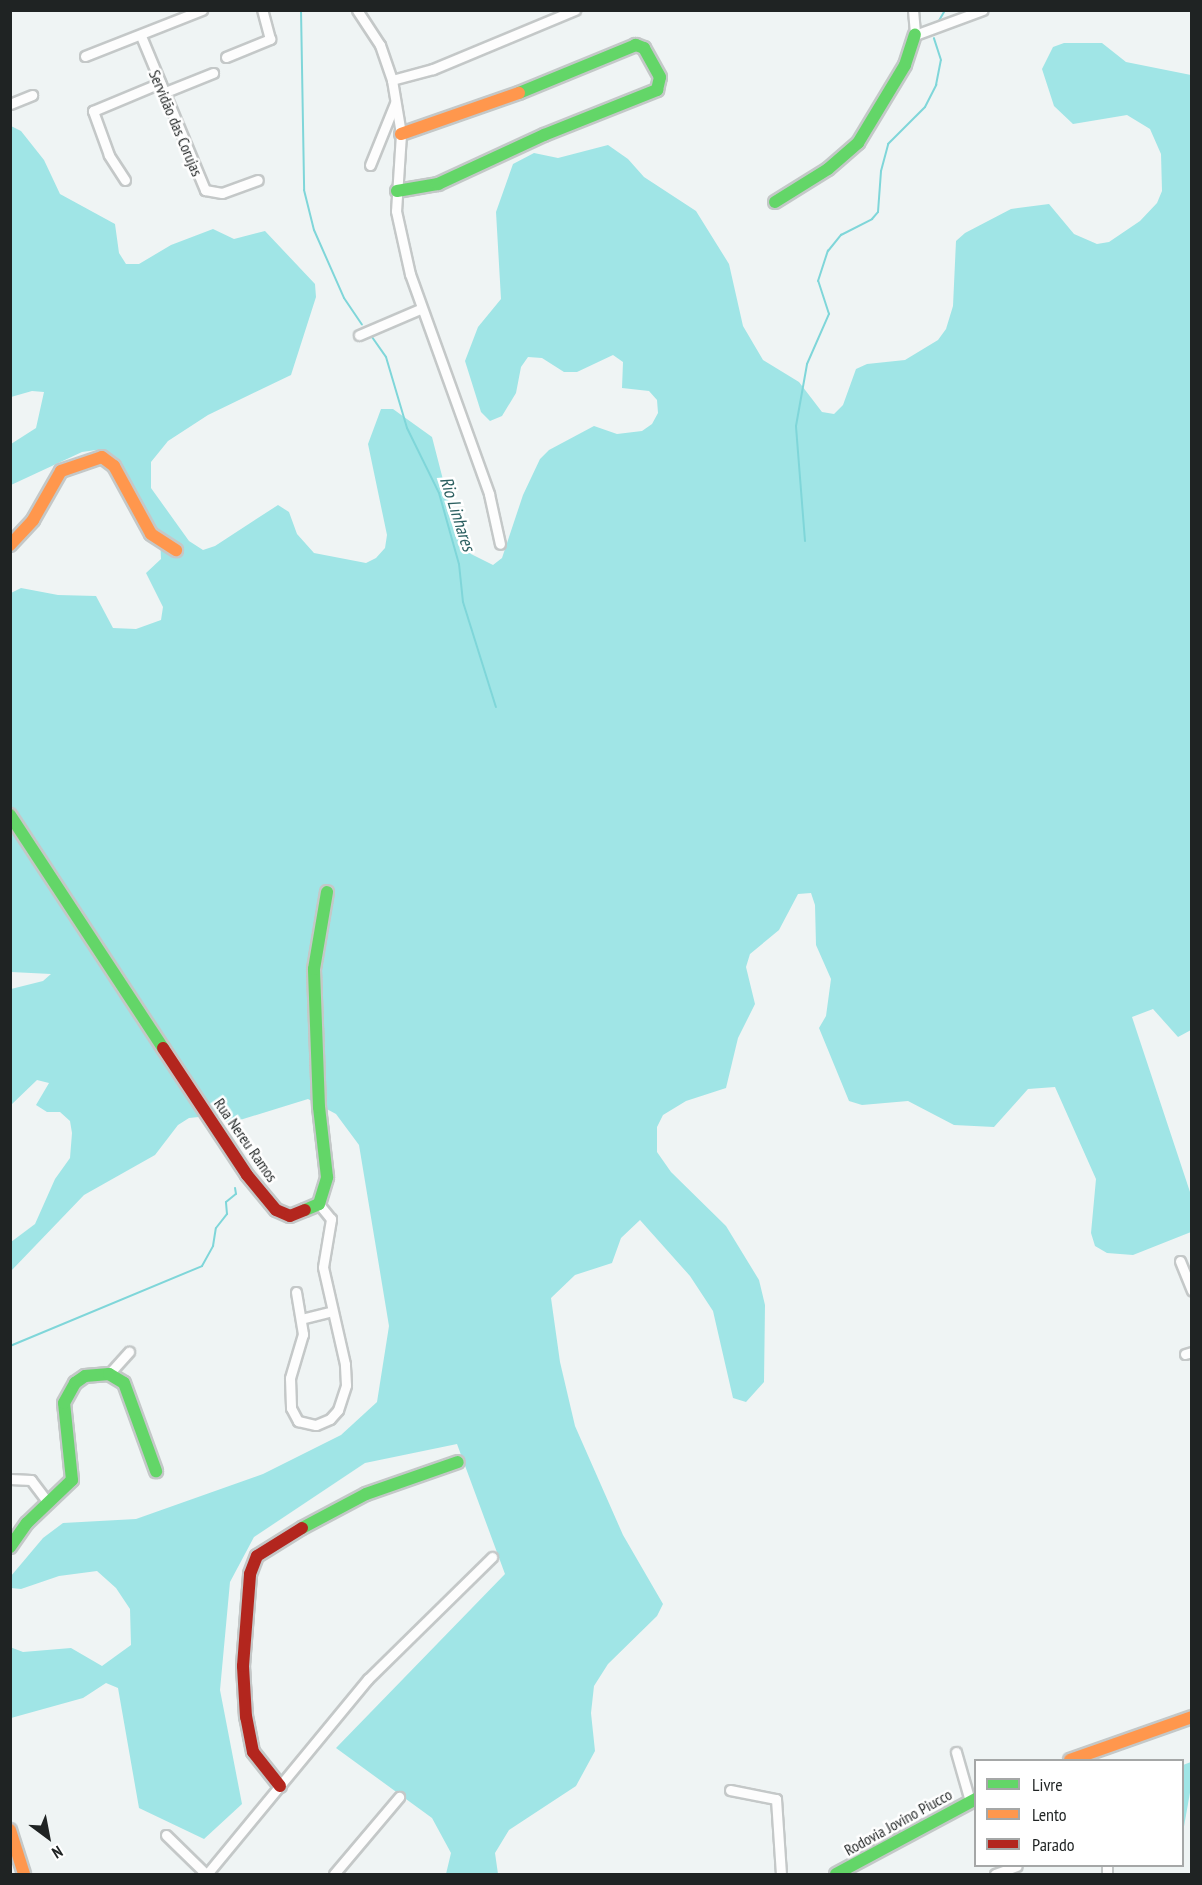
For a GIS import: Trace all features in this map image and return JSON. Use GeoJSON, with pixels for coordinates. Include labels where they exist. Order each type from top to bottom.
{"type":"FeatureCollection","features":[{"type":"Feature","properties":{"kind":"street"},"geometry":{"type":"LineString","coordinates":[[85,56],[141,36],[202,10]]}},
{"type":"Feature","properties":{"kind":"street"},"geometry":{"type":"LineString","coordinates":[[226,57],[270,39],[262,10]]}},
{"type":"Feature","properties":{"kind":"street"},"geometry":{"type":"LineString","coordinates":[[357,10],[380,45],[392,80],[401,134],[397,219],[420,309],[489,494],[500,544]]}},
{"type":"Feature","properties":{"kind":"street"},"geometry":{"type":"LineString","coordinates":[[392,80],[433,69],[575,10]]}},
{"type":"Feature","properties":{"kind":"street"},"geometry":{"type":"LineString","coordinates":[[775,202],[828,169],[858,143],[905,65],[915,35],[913,10]]}},
{"type":"Feature","properties":{"kind":"street"},"geometry":{"type":"LineString","coordinates":[[915,35],[983,10]]}},
{"type":"Feature","properties":{"kind":"street","name":"Servidão das Corujas"},"geometry":{"type":"LineString","coordinates":[[141,36],[205,190],[214,195],[258,180]]}},
{"type":"Feature","properties":{"kind":"street"},"geometry":{"type":"LineString","coordinates":[[397,190],[438,183],[544,135],[657,90],[660,77],[644,48],[636,45],[496,103],[401,134]]}},
{"type":"Feature","properties":{"kind":"street"},"geometry":{"type":"LineString","coordinates":[[125,180],[109,155],[93,111],[213,73]]}},
{"type":"Feature","properties":{"kind":"street"},"geometry":{"type":"LineString","coordinates":[[10,104],[32,95]]}},
{"type":"Feature","properties":{"kind":"street"},"geometry":{"type":"LineString","coordinates":[[369,165],[396,100]]}},
{"type":"Feature","properties":{"kind":"street"},"geometry":{"type":"LineString","coordinates":[[359,335],[420,309]]}},
{"type":"Feature","properties":{"kind":"street"},"geometry":{"type":"LineString","coordinates":[[10,545],[33,520],[59,473],[82,461],[102,458],[114,466],[151,534],[176,550]]}},
{"type":"Feature","properties":{"kind":"street","name":"Rua Nereu Ramos"},"geometry":{"type":"LineString","coordinates":[[10,815],[247,1176],[283,1215],[298,1215],[319,1204]]}},
{"type":"Feature","properties":{"kind":"street"},"geometry":{"type":"LineString","coordinates":[[296,1292],[301,1319],[302,1347],[291,1378],[291,1408],[298,1421],[316,1425],[330,1419],[338,1410],[346,1384],[323,1268],[331,1219],[319,1204],[327,1177],[319,1098],[314,956],[327,892]]}},
{"type":"Feature","properties":{"kind":"street"},"geometry":{"type":"LineString","coordinates":[[1180,1261],[1191,1291]]}},
{"type":"Feature","properties":{"kind":"street"},"geometry":{"type":"LineString","coordinates":[[301,1319],[332,1311]]}},
{"type":"Feature","properties":{"kind":"street"},"geometry":{"type":"LineString","coordinates":[[109,1374],[129,1352]]}},
{"type":"Feature","properties":{"kind":"street"},"geometry":{"type":"LineString","coordinates":[[10,1547],[47,1501],[72,1480],[74,1473],[64,1403],[67,1394],[85,1376],[109,1374],[124,1383],[156,1471]]}},
{"type":"Feature","properties":{"kind":"street"},"geometry":{"type":"LineString","coordinates":[[280,1786],[253,1752],[246,1717],[243,1666],[250,1574],[258,1556],[278,1540],[366,1494],[458,1462]]}},
{"type":"Feature","properties":{"kind":"street"},"geometry":{"type":"LineString","coordinates":[[10,1479],[31,1480],[47,1501]]}},
{"type":"Feature","properties":{"kind":"street"},"geometry":{"type":"LineString","coordinates":[[166,1835],[206,1875],[368,1679],[492,1557]]}},
{"type":"Feature","properties":{"kind":"street"},"geometry":{"type":"LineString","coordinates":[[1077,1759],[1191,1717]]}},
{"type":"Feature","properties":{"kind":"street"},"geometry":{"type":"LineString","coordinates":[[956,1752],[973,1800]]}},
{"type":"Feature","properties":{"kind":"street"},"geometry":{"type":"LineString","coordinates":[[730,1790],[776,1798],[781,1875]]}},
{"type":"Feature","properties":{"kind":"street"},"geometry":{"type":"LineString","coordinates":[[334,1875],[399,1797]]}},
{"type":"Feature","properties":{"kind":"street","name":"Rodovia Jovino Piucco"},"geometry":{"type":"LineString","coordinates":[[836,1875],[973,1800]]}},
{"type":"Feature","properties":{"kind":"street"},"geometry":{"type":"LineString","coordinates":[[10,1830],[24,1875]]}},
{"type":"Feature","properties":{"kind":"street"},"geometry":{"type":"LineString","coordinates":[[995,1875],[1015,1867]]}},
{"type":"Feature","properties":{"kind":"shaded area"},"geometry":{"type":"Polygon","coordinates":[[[1064,43],[1102,43],[1126,62],[1191,75],[1191,1030],[1178,1037],[1153,1009],[1132,1017],[1191,1195],[1191,1232],[1133,1255],[1107,1253],[1095,1246],[1091,1233],[1096,1179],[1055,1087],[1028,1089],[994,1127],[954,1125],[908,1101],[862,1105],[849,1101],[819,1028],[826,1016],[831,979],[816,945],[815,905],[811,893],[798,894],[779,930],[750,954],[746,967],[755,1004],[738,1038],[726,1088],[686,1101],[663,1115],[657,1127],[657,1152],[671,1172],[726,1226],[759,1280],[765,1305],[764,1382],[746,1402],[733,1398],[713,1311],[690,1276],[640,1220],[621,1238],[612,1263],[575,1275],[551,1298],[560,1362],[575,1426],[623,1535],[663,1604],[657,1616],[608,1664],[594,1686],[591,1713],[595,1751],[576,1786],[509,1830],[495,1853],[498,1874],[446,1874],[451,1853],[432,1818],[336,1748],[505,1574],[457,1444],[365,1463],[254,1537],[230,1582],[220,1690],[242,1804],[204,1839],[139,1808],[118,1688],[106,1683],[83,1698],[11,1718],[10,1647],[23,1652],[71,1648],[102,1666],[131,1645],[130,1609],[116,1588],[97,1571],[59,1576],[21,1589],[11,1588],[11,1576],[43,1538],[63,1523],[136,1519],[263,1474],[341,1435],[377,1402],[389,1326],[359,1145],[336,1114],[308,1099],[227,1124],[218,1115],[189,1118],[178,1125],[155,1155],[84,1195],[11,1271],[11,1242],[35,1224],[55,1179],[70,1158],[72,1133],[70,1121],[60,1112],[47,1112],[36,1105],[49,1083],[37,1080],[11,1105],[11,989],[43,981],[51,974],[11,972],[11,593],[21,588],[58,595],[96,596],[113,628],[136,629],[161,620],[163,607],[146,573],[161,559],[160,536],[121,466],[103,449],[82,452],[11,485],[11,444],[36,428],[44,392],[32,391],[11,397],[11,126],[21,131],[44,160],[60,194],[115,224],[119,253],[126,264],[139,264],[171,245],[213,229],[234,239],[265,231],[315,284],[316,297],[291,375],[208,415],[168,441],[151,462],[151,488],[189,541],[203,550],[215,546],[278,505],[289,512],[297,534],[314,553],[366,563],[376,558],[385,548],[387,535],[368,444],[381,409],[393,409],[432,437],[457,534],[471,554],[493,565],[502,558],[523,495],[540,459],[549,450],[594,426],[617,434],[642,431],[652,424],[658,413],[657,400],[649,391],[622,388],[623,362],[613,355],[577,372],[564,372],[542,358],[528,357],[521,367],[516,393],[502,416],[490,421],[481,412],[465,361],[478,327],[501,299],[496,212],[513,164],[534,153],[558,158],[608,145],[628,159],[644,177],[696,211],[729,264],[743,326],[763,360],[799,382],[822,412],[834,414],[843,405],[856,369],[867,364],[905,360],[938,340],[946,329],[953,306],[956,241],[965,233],[1011,209],[1049,204],[1074,234],[1097,244],[1109,242],[1140,221],[1157,203],[1162,191],[1161,154],[1150,129],[1127,115],[1073,124],[1054,106],[1042,69],[1053,47],[1064,43]]]}},
{"type":"Feature","properties":{"kind":"shaded area"},"geometry":{"type":"Polygon","coordinates":[[[1191,1762],[1191,1787],[1184,1826],[1184,1765],[1191,1762]]]}},
{"type":"Feature","properties":{"kind":"waterway","name":"Rio Linhares"},"geometry":{"type":"LineString","coordinates":[[301,10],[304,190],[314,230],[344,298],[362,325]]}},
{"type":"Feature","properties":{"kind":"waterway"},"geometry":{"type":"LineString","coordinates":[[937,24],[945,10]]}},
{"type":"Feature","properties":{"kind":"waterway"},"geometry":{"type":"LineString","coordinates":[[805,541],[796,426],[807,364],[829,314],[818,281],[828,251],[841,235],[872,219],[878,212],[881,171],[888,144],[925,107],[936,85],[941,60],[934,38]]}},
{"type":"Feature","properties":{"kind":"waterway","name":"Rio Linhares"},"geometry":{"type":"LineString","coordinates":[[372,337],[386,357],[407,428],[439,493],[459,564],[463,602],[496,707]]}},
{"type":"Feature","properties":{"kind":"waterway"},"geometry":{"type":"LineString","coordinates":[[10,1346],[202,1266],[213,1246],[216,1228],[227,1214],[226,1202],[236,1194],[235,1188]]}},
{"type":"Feature","properties":{"kind":"traffic: fast"},"geometry":{"type":"LineString","coordinates":[[775,202],[828,169],[858,143],[905,65],[915,35]]}},
{"type":"Feature","properties":{"kind":"traffic: fast"},"geometry":{"type":"LineString","coordinates":[[397,191],[438,184],[544,135],[657,90],[660,77],[644,48],[636,45],[519,93]]}},
{"type":"Feature","properties":{"kind":"traffic: fast"},"geometry":{"type":"LineString","coordinates":[[10,815],[163,1048]]}},
{"type":"Feature","properties":{"kind":"traffic: fast"},"geometry":{"type":"LineString","coordinates":[[305,1210],[319,1204],[327,1177],[319,1107],[314,969],[327,892]]}},
{"type":"Feature","properties":{"kind":"traffic: fast"},"geometry":{"type":"LineString","coordinates":[[10,1547],[27,1523],[72,1480],[64,1403],[75,1383],[85,1376],[109,1374],[124,1383],[156,1471]]}},
{"type":"Feature","properties":{"kind":"traffic: fast"},"geometry":{"type":"LineString","coordinates":[[302,1528],[366,1494],[458,1462]]}},
{"type":"Feature","properties":{"kind":"traffic: fast"},"geometry":{"type":"LineString","coordinates":[[836,1874],[974,1800]]}},
{"type":"Feature","properties":{"kind":"traffic: slow"},"geometry":{"type":"LineString","coordinates":[[401,134],[519,93]]}},
{"type":"Feature","properties":{"kind":"traffic: slow"},"geometry":{"type":"LineString","coordinates":[[10,545],[33,520],[61,471],[102,457],[114,466],[151,534],[176,550]]}},
{"type":"Feature","properties":{"kind":"traffic: slow"},"geometry":{"type":"LineString","coordinates":[[1073,1759],[1192,1717]]}},
{"type":"Feature","properties":{"kind":"traffic: slow"},"geometry":{"type":"LineString","coordinates":[[10,1830],[24,1874]]}},
{"type":"Feature","properties":{"kind":"traffic: jam"},"geometry":{"type":"LineString","coordinates":[[163,1048],[247,1175],[276,1210],[290,1216],[305,1210]]}},
{"type":"Feature","properties":{"kind":"traffic: jam"},"geometry":{"type":"LineString","coordinates":[[280,1786],[253,1752],[246,1717],[243,1666],[250,1574],[257,1556],[302,1528]]}}]}
